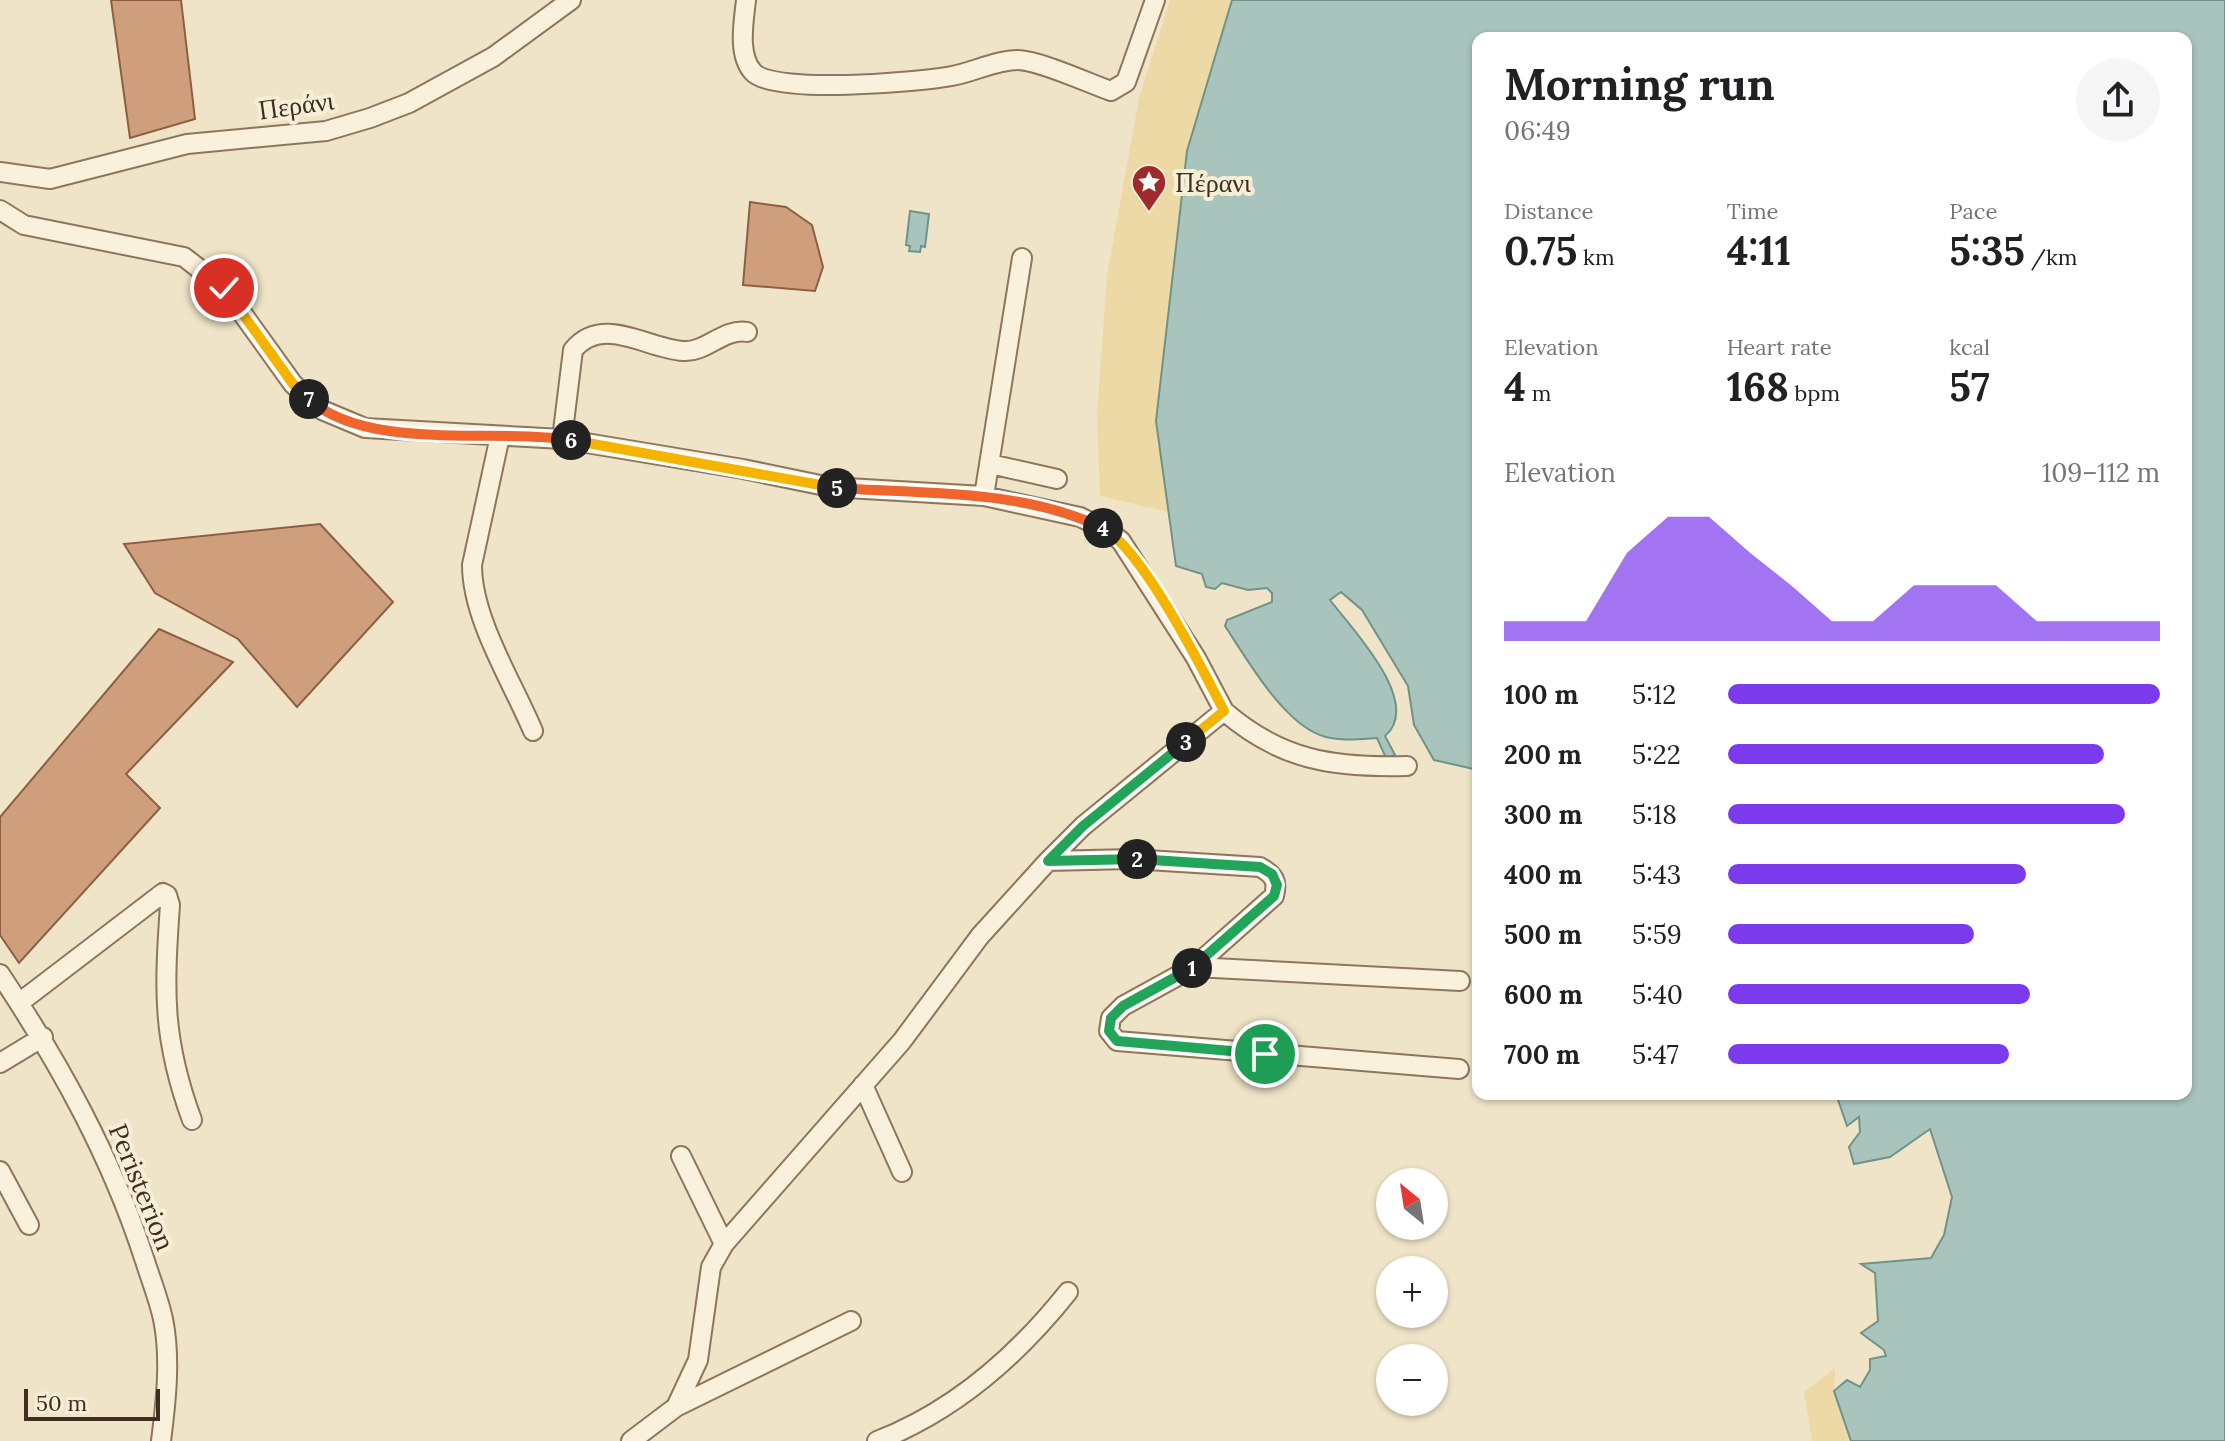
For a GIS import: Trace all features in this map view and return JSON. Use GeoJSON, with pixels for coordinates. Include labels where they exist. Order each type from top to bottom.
{"type":"FeatureCollection","features":[{"type":"Feature","properties":{"kind":"street","name":"Περάνι"},"geometry":{"type":"LineString","coordinates":[[0,172],[50,179],[187,144],[326,131],[409,103],[479,65],[571,0]]}},
{"type":"Feature","properties":{"kind":"street"},"geometry":{"type":"LineString","coordinates":[[746,0],[743,32],[746,57],[753,73],[771,81],[833,85],[916,81],[1023,60],[1111,91],[1126,82],[1155,0]]}},
{"type":"Feature","properties":{"kind":"street"},"geometry":{"type":"LineString","coordinates":[[0,210],[24,225],[184,257],[224,288],[293,384],[322,410],[365,428],[562,439],[830,487],[984,496],[1080,517],[1107,530],[1121,541],[1188,644],[1224,711],[1249,733],[1280,750],[1321,761],[1407,766]]}},
{"type":"Feature","properties":{"kind":"street"},"geometry":{"type":"LineString","coordinates":[[984,496],[1022,258]]}},
{"type":"Feature","properties":{"kind":"street"},"geometry":{"type":"LineString","coordinates":[[562,439],[573,350],[582,339],[594,335],[632,336],[681,351],[691,351],[738,331],[747,332]]}},
{"type":"Feature","properties":{"kind":"street"},"geometry":{"type":"LineString","coordinates":[[500,436],[472,565],[472,586],[480,613],[533,731]]}},
{"type":"Feature","properties":{"kind":"street"},"geometry":{"type":"LineString","coordinates":[[990,464],[1057,479]]}},
{"type":"Feature","properties":{"kind":"street"},"geometry":{"type":"LineString","coordinates":[[676,1407],[698,1360],[711,1267],[724,1244],[902,1041],[980,936],[1048,861],[1083,826],[1224,711]]}},
{"type":"Feature","properties":{"kind":"street"},"geometry":{"type":"LineString","coordinates":[[1048,861],[1131,859],[1260,867],[1272,874],[1277,885],[1274,896],[1194,967],[1123,1006],[1111,1018],[1109,1031],[1117,1041],[1459,1069]]}},
{"type":"Feature","properties":{"kind":"street"},"geometry":{"type":"LineString","coordinates":[[19,1003],[163,893],[167,895],[170,905],[164,986],[170,1049],[192,1120]]}},
{"type":"Feature","properties":{"kind":"street"},"geometry":{"type":"LineString","coordinates":[[1194,967],[1460,981]]}},
{"type":"Feature","properties":{"kind":"street","name":"Peristerion"},"geometry":{"type":"LineString","coordinates":[[0,974],[43,1037],[110,1166],[163,1320],[167,1399],[161,1441]]}},
{"type":"Feature","properties":{"kind":"street"},"geometry":{"type":"LineString","coordinates":[[0,1063],[43,1037]]}},
{"type":"Feature","properties":{"kind":"street"},"geometry":{"type":"LineString","coordinates":[[863,1085],[902,1172]]}},
{"type":"Feature","properties":{"kind":"street"},"geometry":{"type":"LineString","coordinates":[[681,1156],[724,1244]]}},
{"type":"Feature","properties":{"kind":"street"},"geometry":{"type":"LineString","coordinates":[[0,1171],[29,1225]]}},
{"type":"Feature","properties":{"kind":"street"},"geometry":{"type":"LineString","coordinates":[[877,1441],[977,1384],[1032,1337],[1068,1292]]}},
{"type":"Feature","properties":{"kind":"street"},"geometry":{"type":"LineString","coordinates":[[631,1441],[676,1407],[851,1321]]}},
{"type":"Feature","properties":{"kind":"sand","name":"Πέρανι"},"geometry":{"type":"Polygon","coordinates":[[[1170,0],[1232,0],[1187,151],[1156,421],[1168,512],[1100,496],[1097,416],[1107,275],[1139,98],[1170,0]]]}},
{"type":"Feature","properties":{"kind":"sand"},"geometry":{"type":"Polygon","coordinates":[[[1835,1368],[1834,1391],[1851,1441],[1812,1441],[1804,1392],[1835,1368]]]}},
{"type":"Feature","properties":{"kind":"water"},"geometry":{"type":"Polygon","coordinates":[[[1232,0],[2225,0],[2225,1441],[1851,1441],[1834,1391],[1847,1380],[1860,1387],[1870,1370],[1870,1359],[1886,1356],[1884,1350],[1861,1333],[1878,1321],[1875,1273],[1861,1264],[1931,1258],[1944,1235],[1952,1197],[1930,1129],[1890,1157],[1854,1164],[1849,1147],[1860,1132],[1859,1117],[1847,1126],[1838,1100],[2192,1100],[2192,32],[1472,32],[1472,769],[1434,760],[1414,725],[1408,686],[1362,610],[1341,592],[1330,600],[1380,666],[1396,705],[1395,722],[1385,736],[1395,755],[1386,758],[1377,738],[1338,739],[1311,731],[1282,706],[1256,673],[1225,626],[1227,620],[1272,602],[1272,593],[1267,588],[1248,590],[1222,583],[1215,589],[1206,587],[1202,574],[1176,566],[1156,421],[1187,151],[1232,0]]]}},
{"type":"Feature","properties":{"kind":"water"},"geometry":{"type":"Polygon","coordinates":[[[910,211],[929,214],[925,247],[921,246],[920,252],[909,251],[910,246],[906,245],[910,211]]]}},
{"type":"Feature","properties":{"kind":"building"},"geometry":{"type":"Polygon","coordinates":[[[111,0],[181,0],[195,119],[130,138],[111,0]]]}},
{"type":"Feature","properties":{"kind":"building"},"geometry":{"type":"Polygon","coordinates":[[[750,202],[786,207],[812,225],[823,267],[815,291],[743,285],[750,202]]]}},
{"type":"Feature","properties":{"kind":"building"},"geometry":{"type":"Polygon","coordinates":[[[320,524],[393,602],[297,707],[238,639],[155,593],[124,544],[320,524]]]}},
{"type":"Feature","properties":{"kind":"building"},"geometry":{"type":"Polygon","coordinates":[[[159,629],[233,662],[126,774],[160,808],[19,963],[0,935],[0,817],[159,629]]]}},
{"type":"Feature","properties":{"kind":"place","name":"Πέρανι"},"geometry":{"type":"Point","coordinates":[1149,213]}},
{"type":"Feature","properties":{"kind":"route"},"geometry":{"type":"LineString","coordinates":[[224,288],[293,384],[322,410],[365,428],[562,439],[830,487],[984,496],[1080,517],[1107,530],[1121,541],[1155,590],[1224,711],[1083,826],[1048,861],[1131,859],[1260,867],[1272,874],[1277,885],[1274,896],[1194,967],[1123,1006],[1111,1018],[1109,1031],[1117,1041],[1265,1054]]}}]}
